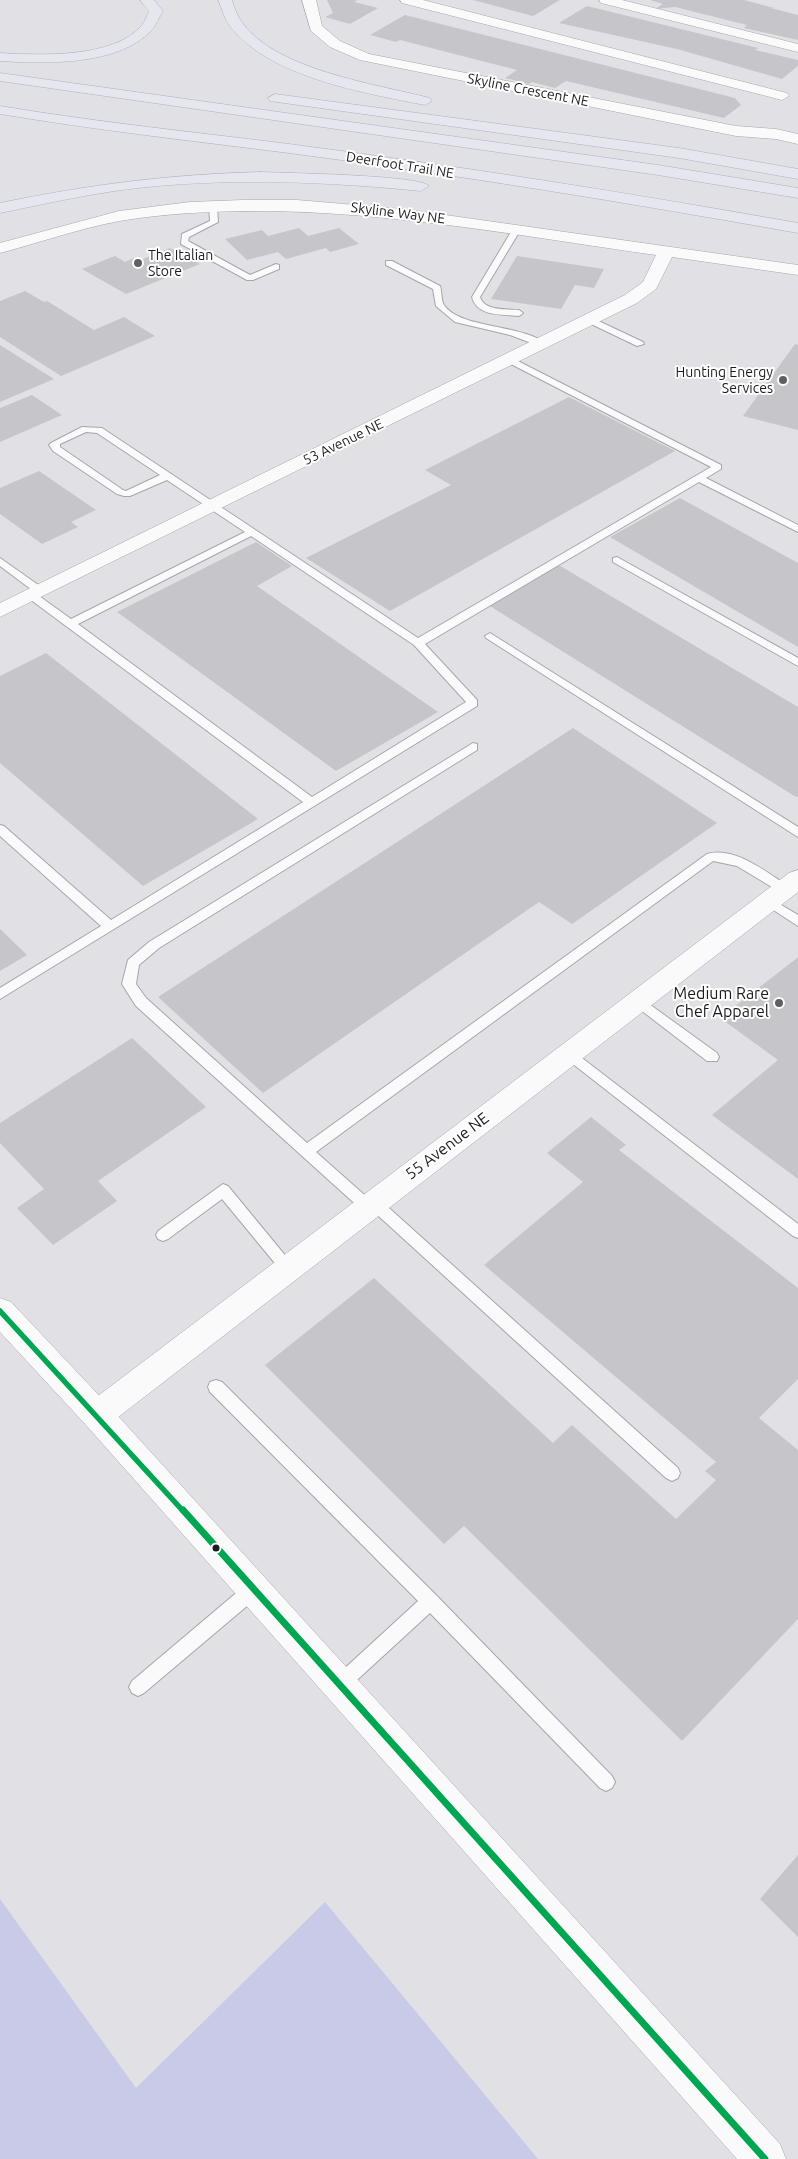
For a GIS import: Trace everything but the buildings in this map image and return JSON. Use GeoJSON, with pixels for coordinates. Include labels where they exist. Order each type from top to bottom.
{"type":"FeatureCollection","features":[{"type":"Feature","properties":{"kind":"highway"},"geometry":{"type":"LineString","coordinates":[[0,57],[53,58],[120,46],[139,36],[151,24],[156,11],[147,0]]}},
{"type":"Feature","properties":{"kind":"highway"},"geometry":{"type":"LineString","coordinates":[[224,0],[226,9],[240,31],[285,61],[338,81],[439,103]]}},
{"type":"Feature","properties":{"kind":"highway"},"geometry":{"type":"LineString","coordinates":[[0,62],[112,78]]}},
{"type":"Feature","properties":{"kind":"highway","name":"Deerfoot Trail NE"},"geometry":{"type":"LineString","coordinates":[[0,77],[658,170],[798,193]]}},
{"type":"Feature","properties":{"kind":"highway"},"geometry":{"type":"LineString","coordinates":[[258,96],[679,153],[798,172]]}},
{"type":"Feature","properties":{"kind":"highway","name":"Deerfoot Trail NE"},"geometry":{"type":"LineString","coordinates":[[0,110],[78,123],[301,150],[664,204],[798,228]]}},
{"type":"Feature","properties":{"kind":"highway"},"geometry":{"type":"LineString","coordinates":[[476,111],[798,172]]}},
{"type":"Feature","properties":{"kind":"highway"},"geometry":{"type":"LineString","coordinates":[[0,208],[112,187],[214,177],[340,179],[437,187]]}},
{"type":"Feature","properties":{"kind":"highway"},"geometry":{"type":"LineString","coordinates":[[457,190],[630,211],[798,237]]}},
{"type":"Feature","properties":{"kind":"street","name":"Skyline Crescent NE"},"geometry":{"type":"LineString","coordinates":[[309,0],[316,28],[335,44],[365,57],[736,131],[776,134],[798,139]]}},
{"type":"Feature","properties":{"kind":"street"},"geometry":{"type":"LineString","coordinates":[[407,0],[786,93],[766,124],[776,134]]}},
{"type":"Feature","properties":{"kind":"street"},"geometry":{"type":"LineString","coordinates":[[606,0],[798,48]]}},
{"type":"Feature","properties":{"kind":"street","name":"Skyline Way NE"},"geometry":{"type":"LineString","coordinates":[[0,248],[110,217],[164,209],[264,205],[364,208],[798,270]]}},
{"type":"Feature","properties":{"kind":"street","name":"53 Avenue NE"},"geometry":{"type":"LineString","coordinates":[[0,611],[631,300],[650,285],[666,252]]}},
{"type":"Feature","properties":{"kind":"street","name":"55 Avenue NE"},"geometry":{"type":"LineString","coordinates":[[97,1415],[783,890]]}},
{"type":"Feature","properties":{"kind":"street"},"geometry":{"type":"LineString","coordinates":[[5,1325],[97,1415],[765,2159]]}},
{"type":"Feature","properties":{"kind":"lane"},"geometry":{"type":"LineString","coordinates":[[213,206],[214,222],[185,236],[184,242],[250,278],[276,267]]}},
{"type":"Feature","properties":{"kind":"lane"},"geometry":{"type":"LineString","coordinates":[[517,229],[476,297],[478,304],[485,309],[518,313]]}},
{"type":"Feature","properties":{"kind":"lane"},"geometry":{"type":"LineString","coordinates":[[389,264],[437,288],[440,306],[458,320],[514,332],[542,344]]}},
{"type":"Feature","properties":{"kind":"lane"},"geometry":{"type":"LineString","coordinates":[[590,320],[640,344]]}},
{"type":"Feature","properties":{"kind":"lane"},"geometry":{"type":"LineString","coordinates":[[418,643],[718,467],[510,360]]}},
{"type":"Feature","properties":{"kind":"lane"},"geometry":{"type":"LineString","coordinates":[[0,994],[473,703],[418,643],[98,430],[85,430],[54,445],[56,449],[120,492],[133,493],[167,476]]}},
{"type":"Feature","properties":{"kind":"lane"},"geometry":{"type":"LineString","coordinates":[[699,478],[798,529]]}},
{"type":"Feature","properties":{"kind":"lane"},"geometry":{"type":"LineString","coordinates":[[70,624],[252,532]]}},
{"type":"Feature","properties":{"kind":"lane"},"geometry":{"type":"LineString","coordinates":[[617,560],[798,663]]}},
{"type":"Feature","properties":{"kind":"lane"},"geometry":{"type":"LineString","coordinates":[[0,561],[70,624],[311,802]]}},
{"type":"Feature","properties":{"kind":"lane"},"geometry":{"type":"LineString","coordinates":[[490,636],[798,834]]}},
{"type":"Feature","properties":{"kind":"lane"},"geometry":{"type":"LineString","coordinates":[[473,747],[154,945],[133,963],[129,984],[141,1002],[672,1473]]}},
{"type":"Feature","properties":{"kind":"lane"},"geometry":{"type":"LineString","coordinates":[[0,829],[110,926]]}},
{"type":"Feature","properties":{"kind":"lane"},"geometry":{"type":"LineString","coordinates":[[307,1151],[711,857],[729,857],[736,860],[783,890],[798,921]]}},
{"type":"Feature","properties":{"kind":"lane"},"geometry":{"type":"LineString","coordinates":[[638,1001],[712,1057]]}},
{"type":"Feature","properties":{"kind":"lane"},"geometry":{"type":"LineString","coordinates":[[569,1054],[798,1232]]}},
{"type":"Feature","properties":{"kind":"lane"},"geometry":{"type":"LineString","coordinates":[[162,1235],[223,1190],[288,1269]]}},
{"type":"Feature","properties":{"kind":"lane"},"geometry":{"type":"LineString","coordinates":[[216,1387],[430,1601],[606,1782]]}},
{"type":"Feature","properties":{"kind":"lane"},"geometry":{"type":"LineString","coordinates":[[138,1686],[254,1589]]}},
{"type":"Feature","properties":{"kind":"lane"},"geometry":{"type":"LineString","coordinates":[[340,1685],[430,1601]]}},
{"type":"Feature","properties":{"kind":"shaded area"},"geometry":{"type":"Polygon","coordinates":[[[0,1899],[136,2088],[325,1902],[538,2159],[0,2159],[0,1899]]]}},
{"type":"Feature","properties":{"kind":"transit line"},"geometry":{"type":"LineString","coordinates":[[0,1311],[97,1415],[765,2159]]}},
{"type":"Feature","properties":{"kind":"place","name":"The Italian Store"},"geometry":{"type":"Point","coordinates":[138,263]}},
{"type":"Feature","properties":{"kind":"place","name":"Hunting Energy Services"},"geometry":{"type":"Point","coordinates":[783,380]}},
{"type":"Feature","properties":{"kind":"place","name":"Medium Rare Chef Apparel"},"geometry":{"type":"Point","coordinates":[779,1003]}}]}
